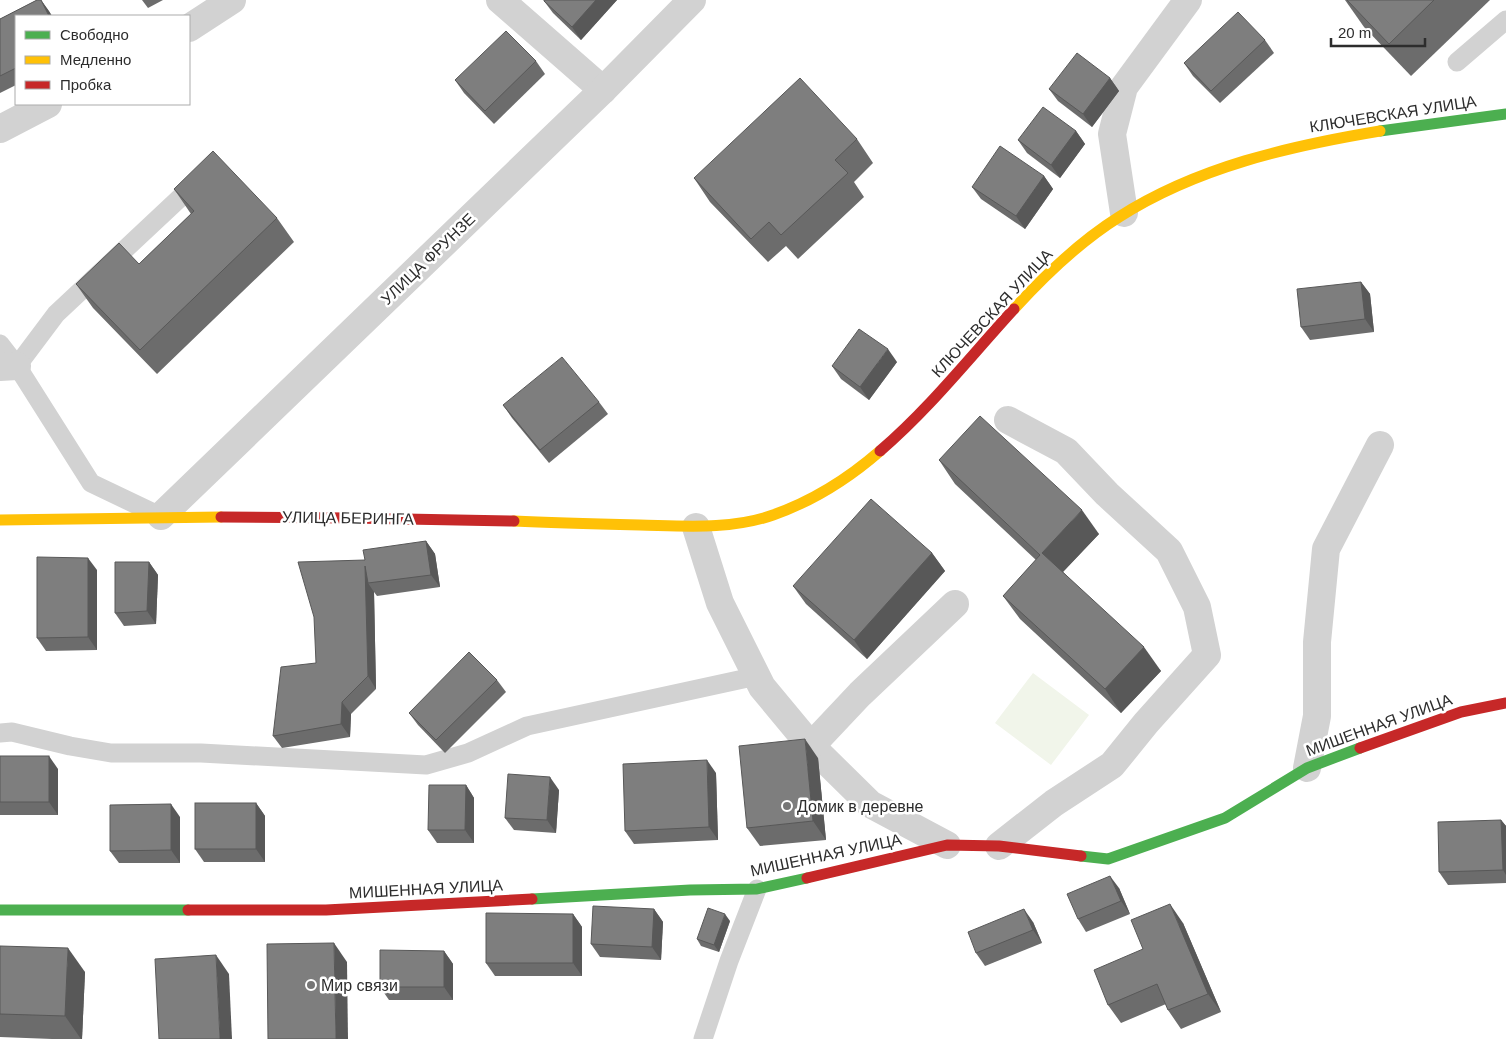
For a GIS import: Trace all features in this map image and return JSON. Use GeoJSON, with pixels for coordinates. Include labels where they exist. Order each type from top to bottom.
{"type":"FeatureCollection","features":[{"type":"Feature","properties":{"kind":"main road","name":"КЛЮЧЕВСКАЯ УЛИЦА"},"geometry":{"type":"LineString","coordinates":[[696,527],[745,521],[772,515],[826,490],[852,474],[914,420],[952,381],[1028,293],[1050,271],[1098,230],[1124,213],[1173,187],[1224,167],[1323,140],[1381,129],[1506,114]]}},
{"type":"Feature","properties":{"kind":"main road","name":"УЛИЦА БЕРИНГА"},"geometry":{"type":"LineString","coordinates":[[0,520],[161,516],[411,519],[696,527]]}},
{"type":"Feature","properties":{"kind":"main road","name":"МИШЕННАЯ УЛИЦА"},"geometry":{"type":"LineString","coordinates":[[0,910],[326,910],[690,890],[757,889],[947,845],[999,846],[1108,859],[1225,818],[1308,768],[1330,758],[1461,712],[1504,700]]}},
{"type":"Feature","properties":{"kind":"street"},"geometry":{"type":"LineString","coordinates":[[190,27],[232,0]]}},
{"type":"Feature","properties":{"kind":"street"},"geometry":{"type":"LineString","coordinates":[[500,0],[603,90]]}},
{"type":"Feature","properties":{"kind":"street","name":"УЛИЦА ФРУНЗЕ"},"geometry":{"type":"LineString","coordinates":[[161,516],[603,90],[692,0]]}},
{"type":"Feature","properties":{"kind":"street"},"geometry":{"type":"LineString","coordinates":[[1124,213],[1112,134],[1124,87],[1188,0]]}},
{"type":"Feature","properties":{"kind":"street"},"geometry":{"type":"LineString","coordinates":[[0,129],[46,105]]}},
{"type":"Feature","properties":{"kind":"street"},"geometry":{"type":"LineString","coordinates":[[999,846],[1054,803],[1112,765],[1146,722],[1207,655],[1196,607],[1169,551],[1107,494],[1066,451],[1008,420]]}},
{"type":"Feature","properties":{"kind":"street"},"geometry":{"type":"LineString","coordinates":[[1308,768],[1317,716],[1317,642],[1326,549],[1380,445]]}},
{"type":"Feature","properties":{"kind":"street"},"geometry":{"type":"LineString","coordinates":[[696,527],[720,603],[762,687],[812,746],[870,804],[947,845]]}},
{"type":"Feature","properties":{"kind":"street"},"geometry":{"type":"LineString","coordinates":[[812,746],[860,694],[955,604]]}},
{"type":"Feature","properties":{"kind":"lane"},"geometry":{"type":"LineString","coordinates":[[1456,62],[1506,20]]}},
{"type":"Feature","properties":{"kind":"lane"},"geometry":{"type":"LineString","coordinates":[[8,367],[56,314],[214,165]]}},
{"type":"Feature","properties":{"kind":"lane"},"geometry":{"type":"LineString","coordinates":[[0,344],[8,367],[91,483],[161,516]]}},
{"type":"Feature","properties":{"kind":"lane"},"geometry":{"type":"LineString","coordinates":[[0,732],[12,732],[111,754],[201,753],[426,765],[468,752],[527,726],[757,676]]}},
{"type":"Feature","properties":{"kind":"lane"},"geometry":{"type":"LineString","coordinates":[[703,1039],[729,961],[757,889]]}},
{"type":"Feature","properties":{"kind":"shaded area"},"geometry":{"type":"Polygon","coordinates":[[[1033,673],[1089,715],[1051,765],[995,723],[1033,673]]]}},
{"type":"Feature","properties":{"kind":"building"},"geometry":{"type":"Polygon","coordinates":[[[37,0],[41,0],[48,15],[15,15],[15,68],[0,76],[0,19],[37,0]]]}},
{"type":"Feature","properties":{"kind":"building"},"geometry":{"type":"Polygon","coordinates":[[[544,0],[596,0],[572,27],[544,0]]]}},
{"type":"Feature","properties":{"kind":"building"},"geometry":{"type":"Polygon","coordinates":[[[1347,0],[1434,0],[1389,44],[1347,0]]]}},
{"type":"Feature","properties":{"kind":"building"},"geometry":{"type":"Polygon","coordinates":[[[1238,12],[1265,40],[1211,91],[1184,63],[1238,12]]]}},
{"type":"Feature","properties":{"kind":"building"},"geometry":{"type":"Polygon","coordinates":[[[506,31],[536,61],[485,111],[455,80],[506,31]]]}},
{"type":"Feature","properties":{"kind":"building"},"geometry":{"type":"Polygon","coordinates":[[[1077,53],[1110,78],[1083,114],[1049,89],[1077,53]]]}},
{"type":"Feature","properties":{"kind":"building"},"geometry":{"type":"Polygon","coordinates":[[[800,78],[857,139],[835,160],[848,173],[781,235],[769,222],[751,239],[694,178],[800,78]]]}},
{"type":"Feature","properties":{"kind":"building"},"geometry":{"type":"Polygon","coordinates":[[[1043,107],[1076,131],[1051,165],[1018,140],[1043,107]]]}},
{"type":"Feature","properties":{"kind":"building"},"geometry":{"type":"Polygon","coordinates":[[[1000,146],[1044,176],[1016,216],[972,187],[1000,146]]]}},
{"type":"Feature","properties":{"kind":"building"},"geometry":{"type":"Polygon","coordinates":[[[213,151],[277,218],[140,350],[76,284],[119,243],[139,264],[194,211],[174,189],[213,151]]]}},
{"type":"Feature","properties":{"kind":"building"},"geometry":{"type":"Polygon","coordinates":[[[1361,282],[1365,319],[1301,327],[1297,289],[1361,282]]]}},
{"type":"Feature","properties":{"kind":"building"},"geometry":{"type":"Polygon","coordinates":[[[859,329],[888,349],[860,387],[832,366],[859,329]]]}},
{"type":"Feature","properties":{"kind":"building"},"geometry":{"type":"Polygon","coordinates":[[[562,357],[599,402],[540,450],[503,405],[562,357]]]}},
{"type":"Feature","properties":{"kind":"building"},"geometry":{"type":"Polygon","coordinates":[[[980,416],[1082,510],[1042,553],[1144,647],[1105,689],[1003,596],[1040,555],[939,460],[980,416]]]}},
{"type":"Feature","properties":{"kind":"building"},"geometry":{"type":"Polygon","coordinates":[[[871,499],[932,553],[854,640],[793,586],[871,499]]]}},
{"type":"Feature","properties":{"kind":"building"},"geometry":{"type":"Polygon","coordinates":[[[426,541],[431,575],[368,583],[365,566],[368,676],[342,702],[341,724],[273,736],[281,667],[316,663],[314,617],[298,562],[365,560],[363,550],[426,541]]]}},
{"type":"Feature","properties":{"kind":"building"},"geometry":{"type":"Polygon","coordinates":[[[37,557],[88,558],[88,637],[37,638],[37,557]]]}},
{"type":"Feature","properties":{"kind":"building"},"geometry":{"type":"Polygon","coordinates":[[[115,562],[149,562],[147,611],[115,613],[115,562]]]}},
{"type":"Feature","properties":{"kind":"building"},"geometry":{"type":"Polygon","coordinates":[[[469,652],[497,680],[436,740],[409,713],[469,652]]]}},
{"type":"Feature","properties":{"kind":"building"},"geometry":{"type":"Polygon","coordinates":[[[805,739],[813,821],[747,828],[739,746],[805,739]]]}},
{"type":"Feature","properties":{"kind":"building"},"geometry":{"type":"Polygon","coordinates":[[[0,756],[49,756],[49,802],[0,802],[0,756]]]}},
{"type":"Feature","properties":{"kind":"building"},"geometry":{"type":"Polygon","coordinates":[[[707,760],[709,827],[625,831],[623,764],[707,760]]]}},
{"type":"Feature","properties":{"kind":"building"},"geometry":{"type":"Polygon","coordinates":[[[508,774],[550,777],[547,820],[505,818],[508,774]]]}},
{"type":"Feature","properties":{"kind":"building"},"geometry":{"type":"Polygon","coordinates":[[[429,785],[466,785],[465,830],[428,830],[429,785]]]}},
{"type":"Feature","properties":{"kind":"building"},"geometry":{"type":"Polygon","coordinates":[[[195,803],[256,803],[256,849],[195,849],[195,803]]]}},
{"type":"Feature","properties":{"kind":"building"},"geometry":{"type":"Polygon","coordinates":[[[171,804],[171,850],[110,851],[110,805],[171,804]]]}},
{"type":"Feature","properties":{"kind":"building"},"geometry":{"type":"Polygon","coordinates":[[[1501,820],[1503,870],[1439,872],[1438,822],[1501,820]]]}},
{"type":"Feature","properties":{"kind":"building"},"geometry":{"type":"Polygon","coordinates":[[[1110,876],[1121,901],[1078,919],[1067,894],[1110,876]]]}},
{"type":"Feature","properties":{"kind":"building"},"geometry":{"type":"Polygon","coordinates":[[[1170,904],[1208,994],[1168,1010],[1157,984],[1108,1005],[1094,970],[1143,949],[1131,920],[1170,904]]]}},
{"type":"Feature","properties":{"kind":"building"},"geometry":{"type":"Polygon","coordinates":[[[593,906],[654,909],[652,947],[591,944],[593,906]]]}},
{"type":"Feature","properties":{"kind":"building"},"geometry":{"type":"Polygon","coordinates":[[[708,908],[725,914],[714,945],[697,939],[708,908]]]}},
{"type":"Feature","properties":{"kind":"building"},"geometry":{"type":"Polygon","coordinates":[[[1024,909],[1033,930],[976,953],[968,932],[1024,909]]]}},
{"type":"Feature","properties":{"kind":"building"},"geometry":{"type":"Polygon","coordinates":[[[486,913],[573,914],[573,963],[486,963],[486,913]]]}},
{"type":"Feature","properties":{"kind":"building"},"geometry":{"type":"Polygon","coordinates":[[[334,943],[336,1039],[268,1039],[267,944],[334,943]]]}},
{"type":"Feature","properties":{"kind":"building"},"geometry":{"type":"Polygon","coordinates":[[[0,946],[68,948],[65,1016],[0,1014],[0,946]]]}},
{"type":"Feature","properties":{"kind":"building"},"geometry":{"type":"Polygon","coordinates":[[[380,950],[444,951],[444,987],[380,987],[380,950]]]}},
{"type":"Feature","properties":{"kind":"building"},"geometry":{"type":"Polygon","coordinates":[[[216,955],[220,1039],[159,1039],[155,959],[216,955]]]}},
{"type":"Feature","properties":{"kind":"traffic: fast"},"geometry":{"type":"LineString","coordinates":[[1380,131],[1506,114]]}},
{"type":"Feature","properties":{"kind":"traffic: fast"},"geometry":{"type":"LineString","coordinates":[[1081,856],[1108,859],[1225,818],[1307,768],[1360,748]]}},
{"type":"Feature","properties":{"kind":"traffic: fast"},"geometry":{"type":"LineString","coordinates":[[532,899],[690,890],[757,889],[807,878]]}},
{"type":"Feature","properties":{"kind":"traffic: fast"},"geometry":{"type":"LineString","coordinates":[[0,910],[188,910]]}},
{"type":"Feature","properties":{"kind":"traffic: slow"},"geometry":{"type":"LineString","coordinates":[[1014,309],[1076,248],[1119,217],[1149,200],[1180,185],[1245,161],[1312,144],[1380,131]]}},
{"type":"Feature","properties":{"kind":"traffic: slow"},"geometry":{"type":"LineString","coordinates":[[514,521],[707,526],[757,520],[816,496],[856,470],[880,451]]}},
{"type":"Feature","properties":{"kind":"traffic: slow"},"geometry":{"type":"LineString","coordinates":[[0,520],[221,517]]}},
{"type":"Feature","properties":{"kind":"traffic: jam"},"geometry":{"type":"LineString","coordinates":[[880,451],[933,400],[1014,309]]}},
{"type":"Feature","properties":{"kind":"traffic: jam"},"geometry":{"type":"LineString","coordinates":[[221,517],[514,521]]}},
{"type":"Feature","properties":{"kind":"traffic: jam"},"geometry":{"type":"LineString","coordinates":[[1360,748],[1461,712],[1506,703]]}},
{"type":"Feature","properties":{"kind":"traffic: jam"},"geometry":{"type":"LineString","coordinates":[[807,878],[947,845],[999,846],[1081,856]]}},
{"type":"Feature","properties":{"kind":"traffic: jam"},"geometry":{"type":"LineString","coordinates":[[188,910],[326,910],[532,899]]}},
{"type":"Feature","properties":{"kind":"place","name":"Домик в деревне"},"geometry":{"type":"Point","coordinates":[787,806]}},
{"type":"Feature","properties":{"kind":"place","name":"Мир связи"},"geometry":{"type":"Point","coordinates":[311,985]}}]}
